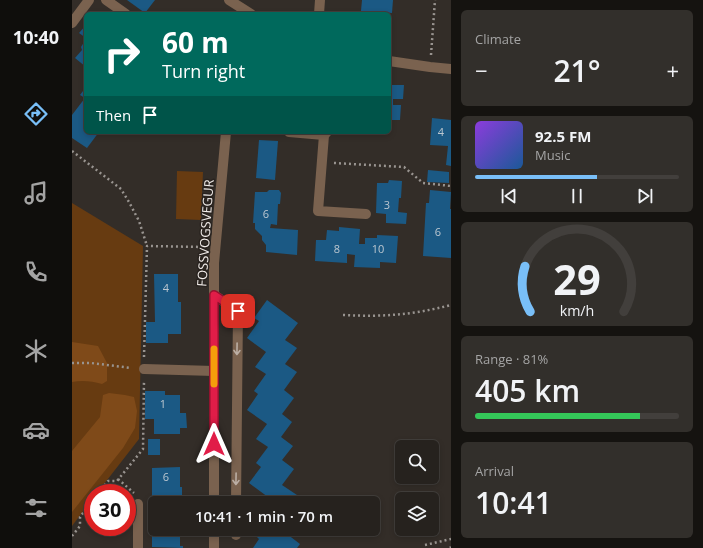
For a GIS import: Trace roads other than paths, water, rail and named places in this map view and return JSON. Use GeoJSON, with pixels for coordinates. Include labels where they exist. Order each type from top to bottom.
{"type":"FeatureCollection","features":[{"type":"Feature","properties":{"kind":"street"},"geometry":{"type":"LineString","coordinates":[[72,23],[89,0]]}},
{"type":"Feature","properties":{"kind":"street"},"geometry":{"type":"LineString","coordinates":[[106,0],[123,12]]}},
{"type":"Feature","properties":{"kind":"street"},"geometry":{"type":"LineString","coordinates":[[229,0],[238,11]]}},
{"type":"Feature","properties":{"kind":"street"},"geometry":{"type":"LineString","coordinates":[[319,12],[320,0]]}},
{"type":"Feature","properties":{"kind":"street"},"geometry":{"type":"LineString","coordinates":[[391,62],[451,69]]}},
{"type":"Feature","properties":{"kind":"street","name":"FOSSVOGSVEGUR"},"geometry":{"type":"LineString","coordinates":[[214,496],[215,248],[226,134]]}},
{"type":"Feature","properties":{"kind":"street"},"geometry":{"type":"LineString","coordinates":[[326,134],[318,211],[366,214]]}},
{"type":"Feature","properties":{"kind":"street"},"geometry":{"type":"LineString","coordinates":[[214,295],[238,311],[236,496]]}},
{"type":"Feature","properties":{"kind":"street"},"geometry":{"type":"LineString","coordinates":[[144,369],[214,371]]}},
{"type":"Feature","properties":{"kind":"street"},"geometry":{"type":"LineString","coordinates":[[138,504],[138,548]]}},
{"type":"Feature","properties":{"kind":"street"},"geometry":{"type":"LineString","coordinates":[[214,536],[214,548]]}}]}
